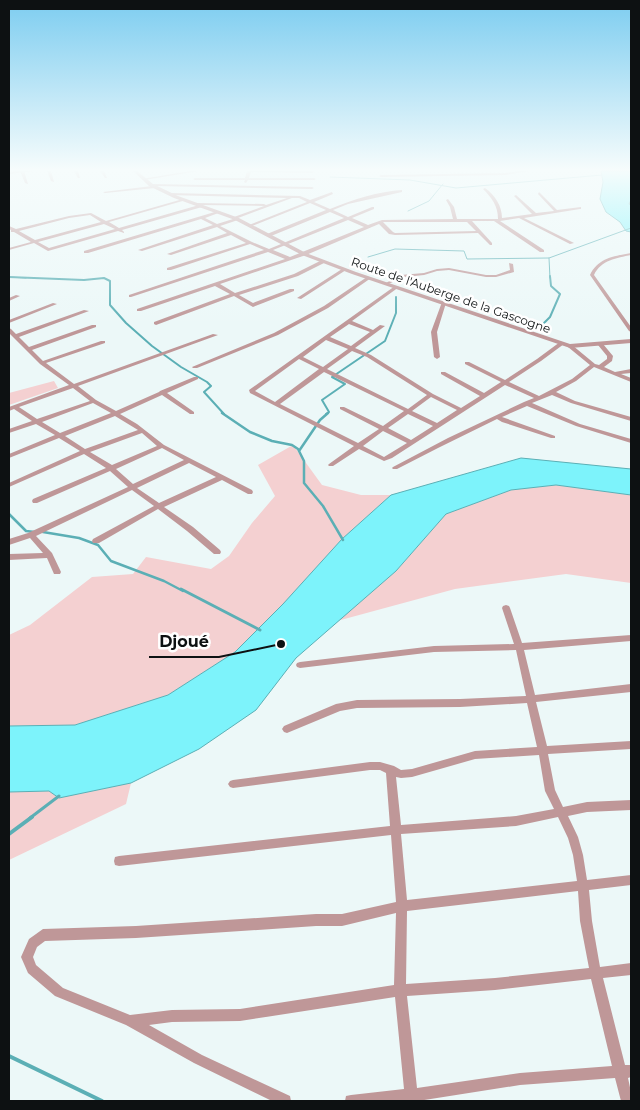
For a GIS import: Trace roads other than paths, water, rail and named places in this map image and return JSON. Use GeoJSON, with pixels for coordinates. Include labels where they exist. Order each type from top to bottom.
{"type":"FeatureCollection","features":[{"type":"Feature","properties":{"kind":"street"},"geometry":{"type":"LineString","coordinates":[[9,232],[46,223]]}},
{"type":"Feature","properties":{"kind":"street"},"geometry":{"type":"LineString","coordinates":[[9,249],[104,223]]}},
{"type":"Feature","properties":{"kind":"street"},"geometry":{"type":"LineString","coordinates":[[108,223],[134,238]]}},
{"type":"Feature","properties":{"kind":"street"},"geometry":{"type":"LineString","coordinates":[[9,227],[46,249],[52,250],[144,223]]}},
{"type":"Feature","properties":{"kind":"street"},"geometry":{"type":"LineString","coordinates":[[86,252],[183,223]]}},
{"type":"Feature","properties":{"kind":"street"},"geometry":{"type":"LineString","coordinates":[[214,223],[231,234],[290,259]]}},
{"type":"Feature","properties":{"kind":"street"},"geometry":{"type":"LineString","coordinates":[[140,250],[225,223]]}},
{"type":"Feature","properties":{"kind":"street","name":"Route de l'Auberge de la Gascogne"},"geometry":{"type":"LineString","coordinates":[[244,223],[322,262],[562,344],[570,346],[601,345],[631,340]]}},
{"type":"Feature","properties":{"kind":"street"},"geometry":{"type":"LineString","coordinates":[[251,226],[259,223]]}},
{"type":"Feature","properties":{"kind":"street"},"geometry":{"type":"LineString","coordinates":[[268,234],[297,223]]}},
{"type":"Feature","properties":{"kind":"street"},"geometry":{"type":"LineString","coordinates":[[131,296],[270,250],[337,223]]}},
{"type":"Feature","properties":{"kind":"street"},"geometry":{"type":"LineString","coordinates":[[359,223],[368,227]]}},
{"type":"Feature","properties":{"kind":"street"},"geometry":{"type":"LineString","coordinates":[[139,310],[304,254],[379,223]]}},
{"type":"Feature","properties":{"kind":"street"},"geometry":{"type":"LineString","coordinates":[[382,223],[391,233],[395,234],[480,232]]}},
{"type":"Feature","properties":{"kind":"street"},"geometry":{"type":"LineString","coordinates":[[471,223],[490,244]]}},
{"type":"Feature","properties":{"kind":"street"},"geometry":{"type":"LineString","coordinates":[[501,223],[542,251]]}},
{"type":"Feature","properties":{"kind":"street"},"geometry":{"type":"LineString","coordinates":[[532,223],[572,243]]}},
{"type":"Feature","properties":{"kind":"street"},"geometry":{"type":"LineString","coordinates":[[169,254],[231,234]]}},
{"type":"Feature","properties":{"kind":"street"},"geometry":{"type":"LineString","coordinates":[[169,269],[250,243]]}},
{"type":"Feature","properties":{"kind":"street"},"geometry":{"type":"LineString","coordinates":[[631,254],[604,261],[596,267],[592,275],[631,330]]}},
{"type":"Feature","properties":{"kind":"street"},"geometry":{"type":"LineString","coordinates":[[156,323],[233,295],[296,275],[322,262]]}},
{"type":"Feature","properties":{"kind":"street"},"geometry":{"type":"LineString","coordinates":[[386,284],[403,276],[442,269],[480,276],[496,276],[512,270],[510,264]]}},
{"type":"Feature","properties":{"kind":"street"},"geometry":{"type":"LineString","coordinates":[[299,298],[344,270]]}},
{"type":"Feature","properties":{"kind":"street"},"geometry":{"type":"LineString","coordinates":[[195,367],[284,330],[326,307],[369,278]]}},
{"type":"Feature","properties":{"kind":"street"},"geometry":{"type":"LineString","coordinates":[[216,284],[253,305],[292,290]]}},
{"type":"Feature","properties":{"kind":"street"},"geometry":{"type":"LineString","coordinates":[[397,287],[251,391],[384,459],[412,443],[562,344]]}},
{"type":"Feature","properties":{"kind":"street"},"geometry":{"type":"LineString","coordinates":[[9,300],[18,296]]}},
{"type":"Feature","properties":{"kind":"street"},"geometry":{"type":"LineString","coordinates":[[437,357],[434,332],[444,303]]}},
{"type":"Feature","properties":{"kind":"street"},"geometry":{"type":"LineString","coordinates":[[9,322],[55,304]]}},
{"type":"Feature","properties":{"kind":"street"},"geometry":{"type":"LineString","coordinates":[[16,336],[86,312]]}},
{"type":"Feature","properties":{"kind":"street"},"geometry":{"type":"LineString","coordinates":[[349,322],[374,332]]}},
{"type":"Feature","properties":{"kind":"street"},"geometry":{"type":"LineString","coordinates":[[28,349],[94,326]]}},
{"type":"Feature","properties":{"kind":"street"},"geometry":{"type":"LineString","coordinates":[[276,404],[382,326]]}},
{"type":"Feature","properties":{"kind":"street"},"geometry":{"type":"LineString","coordinates":[[9,330],[42,362],[94,401],[117,413],[162,446],[250,492]]}},
{"type":"Feature","properties":{"kind":"street"},"geometry":{"type":"LineString","coordinates":[[11,408],[215,335]]}},
{"type":"Feature","properties":{"kind":"street"},"geometry":{"type":"LineString","coordinates":[[326,338],[369,356],[431,395],[461,410]]}},
{"type":"Feature","properties":{"kind":"street"},"geometry":{"type":"LineString","coordinates":[[42,362],[103,342]]}},
{"type":"Feature","properties":{"kind":"street"},"geometry":{"type":"LineString","coordinates":[[395,468],[579,378],[596,366],[610,360],[610,356],[601,345]]}},
{"type":"Feature","properties":{"kind":"street"},"geometry":{"type":"LineString","coordinates":[[570,346],[596,366],[618,373],[631,380]]}},
{"type":"Feature","properties":{"kind":"street"},"geometry":{"type":"LineString","coordinates":[[299,358],[409,410],[438,426]]}},
{"type":"Feature","properties":{"kind":"street"},"geometry":{"type":"LineString","coordinates":[[467,363],[539,398]]}},
{"type":"Feature","properties":{"kind":"street"},"geometry":{"type":"LineString","coordinates":[[443,373],[484,396]]}},
{"type":"Feature","properties":{"kind":"street"},"geometry":{"type":"LineString","coordinates":[[618,373],[631,373]]}},
{"type":"Feature","properties":{"kind":"street"},"geometry":{"type":"LineString","coordinates":[[9,456],[117,413],[196,378]]}},
{"type":"Feature","properties":{"kind":"street"},"geometry":{"type":"LineString","coordinates":[[162,392],[192,413]]}},
{"type":"Feature","properties":{"kind":"street"},"geometry":{"type":"LineString","coordinates":[[551,392],[573,402],[631,419]]}},
{"type":"Feature","properties":{"kind":"street"},"geometry":{"type":"LineString","coordinates":[[331,465],[431,395]]}},
{"type":"Feature","properties":{"kind":"street"},"geometry":{"type":"LineString","coordinates":[[9,431],[94,401]]}},
{"type":"Feature","properties":{"kind":"street"},"geometry":{"type":"LineString","coordinates":[[526,403],[578,426],[631,441]]}},
{"type":"Feature","properties":{"kind":"street"},"geometry":{"type":"LineString","coordinates":[[11,408],[86,451],[190,529],[217,552]]}},
{"type":"Feature","properties":{"kind":"street"},"geometry":{"type":"LineString","coordinates":[[342,408],[412,443]]}},
{"type":"Feature","properties":{"kind":"street"},"geometry":{"type":"LineString","coordinates":[[497,417],[516,426],[553,437]]}},
{"type":"Feature","properties":{"kind":"street"},"geometry":{"type":"LineString","coordinates":[[9,485],[86,451],[142,430]]}},
{"type":"Feature","properties":{"kind":"street"},"geometry":{"type":"LineString","coordinates":[[35,501],[162,446]]}},
{"type":"Feature","properties":{"kind":"street"},"geometry":{"type":"LineString","coordinates":[[9,542],[31,535],[188,461]]}},
{"type":"Feature","properties":{"kind":"street"},"geometry":{"type":"LineString","coordinates":[[96,540],[159,506],[220,478]]}},
{"type":"Feature","properties":{"kind":"street"},"geometry":{"type":"LineString","coordinates":[[31,535],[49,555],[57,572]]}},
{"type":"Feature","properties":{"kind":"street"},"geometry":{"type":"LineString","coordinates":[[9,557],[49,555]]}},
{"type":"Feature","properties":{"kind":"street"},"geometry":{"type":"LineString","coordinates":[[506,608],[519,647],[543,751],[550,791],[573,837],[583,885],[586,921],[596,974],[626,1072],[627,1101]]}},
{"type":"Feature","properties":{"kind":"street"},"geometry":{"type":"LineString","coordinates":[[300,666],[434,649],[519,647],[631,638]]}},
{"type":"Feature","properties":{"kind":"street"},"geometry":{"type":"LineString","coordinates":[[288,729],[339,707],[357,704],[460,703],[531,699],[631,688]]}},
{"type":"Feature","properties":{"kind":"street"},"geometry":{"type":"LineString","coordinates":[[233,784],[370,766],[380,766],[401,774],[412,773],[475,755],[631,745]]}},
{"type":"Feature","properties":{"kind":"street"},"geometry":{"type":"LineString","coordinates":[[390,769],[402,906],[400,990],[411,1098]]}},
{"type":"Feature","properties":{"kind":"street"},"geometry":{"type":"LineString","coordinates":[[119,861],[396,830],[516,821],[560,814],[587,807],[631,805]]}},
{"type":"Feature","properties":{"kind":"street"},"geometry":{"type":"LineString","coordinates":[[285,1101],[198,1059],[130,1021],[59,992],[32,968],[27,957],[33,943],[43,935],[136,932],[316,920],[342,920],[402,906],[631,880]]}},
{"type":"Feature","properties":{"kind":"street"},"geometry":{"type":"LineString","coordinates":[[130,1021],[172,1016],[240,1014],[400,990],[596,974],[631,969]]}},
{"type":"Feature","properties":{"kind":"street"},"geometry":{"type":"LineString","coordinates":[[351,1101],[411,1098],[520,1079],[626,1072]]}},
{"type":"Feature","properties":{"kind":"water"},"geometry":{"type":"Polygon","coordinates":[[[621,223],[631,223],[631,232],[626,231],[621,223]]]}},
{"type":"Feature","properties":{"kind":"water"},"geometry":{"type":"Polygon","coordinates":[[[521,458],[631,469],[631,495],[556,485],[511,490],[446,514],[396,571],[296,658],[256,710],[199,749],[131,783],[59,798],[49,791],[9,792],[9,726],[75,725],[168,695],[235,652],[283,604],[342,539],[391,495],[521,458]]]}},
{"type":"Feature","properties":{"kind":"waterway"},"geometry":{"type":"LineString","coordinates":[[549,258],[631,228]]}},
{"type":"Feature","properties":{"kind":"waterway"},"geometry":{"type":"LineString","coordinates":[[368,257],[395,249],[464,251],[467,259],[549,258]]}},
{"type":"Feature","properties":{"kind":"waterway"},"geometry":{"type":"LineString","coordinates":[[549,258],[550,278]]}},
{"type":"Feature","properties":{"kind":"waterway"},"geometry":{"type":"LineString","coordinates":[[544,323],[550,317],[560,294],[551,286],[550,276]]}},
{"type":"Feature","properties":{"kind":"waterway"},"geometry":{"type":"LineString","coordinates":[[26,278],[9,277],[84,280],[104,278],[110,281],[110,305],[126,323],[152,346],[181,367],[207,382],[211,386],[204,392],[224,414]]}},
{"type":"Feature","properties":{"kind":"waterway"},"geometry":{"type":"LineString","coordinates":[[326,414],[329,412],[322,400],[345,384],[332,377],[385,341],[396,313],[396,297]]}},
{"type":"Feature","properties":{"kind":"waterway"},"geometry":{"type":"LineString","coordinates":[[222,413],[250,432],[272,441],[292,445],[299,451]]}},
{"type":"Feature","properties":{"kind":"waterway"},"geometry":{"type":"LineString","coordinates":[[299,451],[320,420],[328,413]]}},
{"type":"Feature","properties":{"kind":"waterway"},"geometry":{"type":"LineString","coordinates":[[299,451],[304,461],[304,483],[323,506],[343,540]]}},
{"type":"Feature","properties":{"kind":"waterway"},"geometry":{"type":"LineString","coordinates":[[9,514],[26,531],[35,532]]}},
{"type":"Feature","properties":{"kind":"waterway"},"geometry":{"type":"LineString","coordinates":[[43,532],[79,538],[98,545],[111,561],[164,581],[183,591]]}},
{"type":"Feature","properties":{"kind":"waterway"},"geometry":{"type":"LineString","coordinates":[[181,589],[260,630]]}},
{"type":"Feature","properties":{"kind":"waterway"},"geometry":{"type":"LineString","coordinates":[[30,818],[59,796]]}},
{"type":"Feature","properties":{"kind":"waterway"},"geometry":{"type":"LineString","coordinates":[[9,834],[32,817]]}},
{"type":"Feature","properties":{"kind":"waterway"},"geometry":{"type":"LineString","coordinates":[[9,1056],[102,1101]]}},
{"type":"Feature","properties":{"kind":"place","name":"Djoué"},"geometry":{"type":"Point","coordinates":[281,644]}}]}
